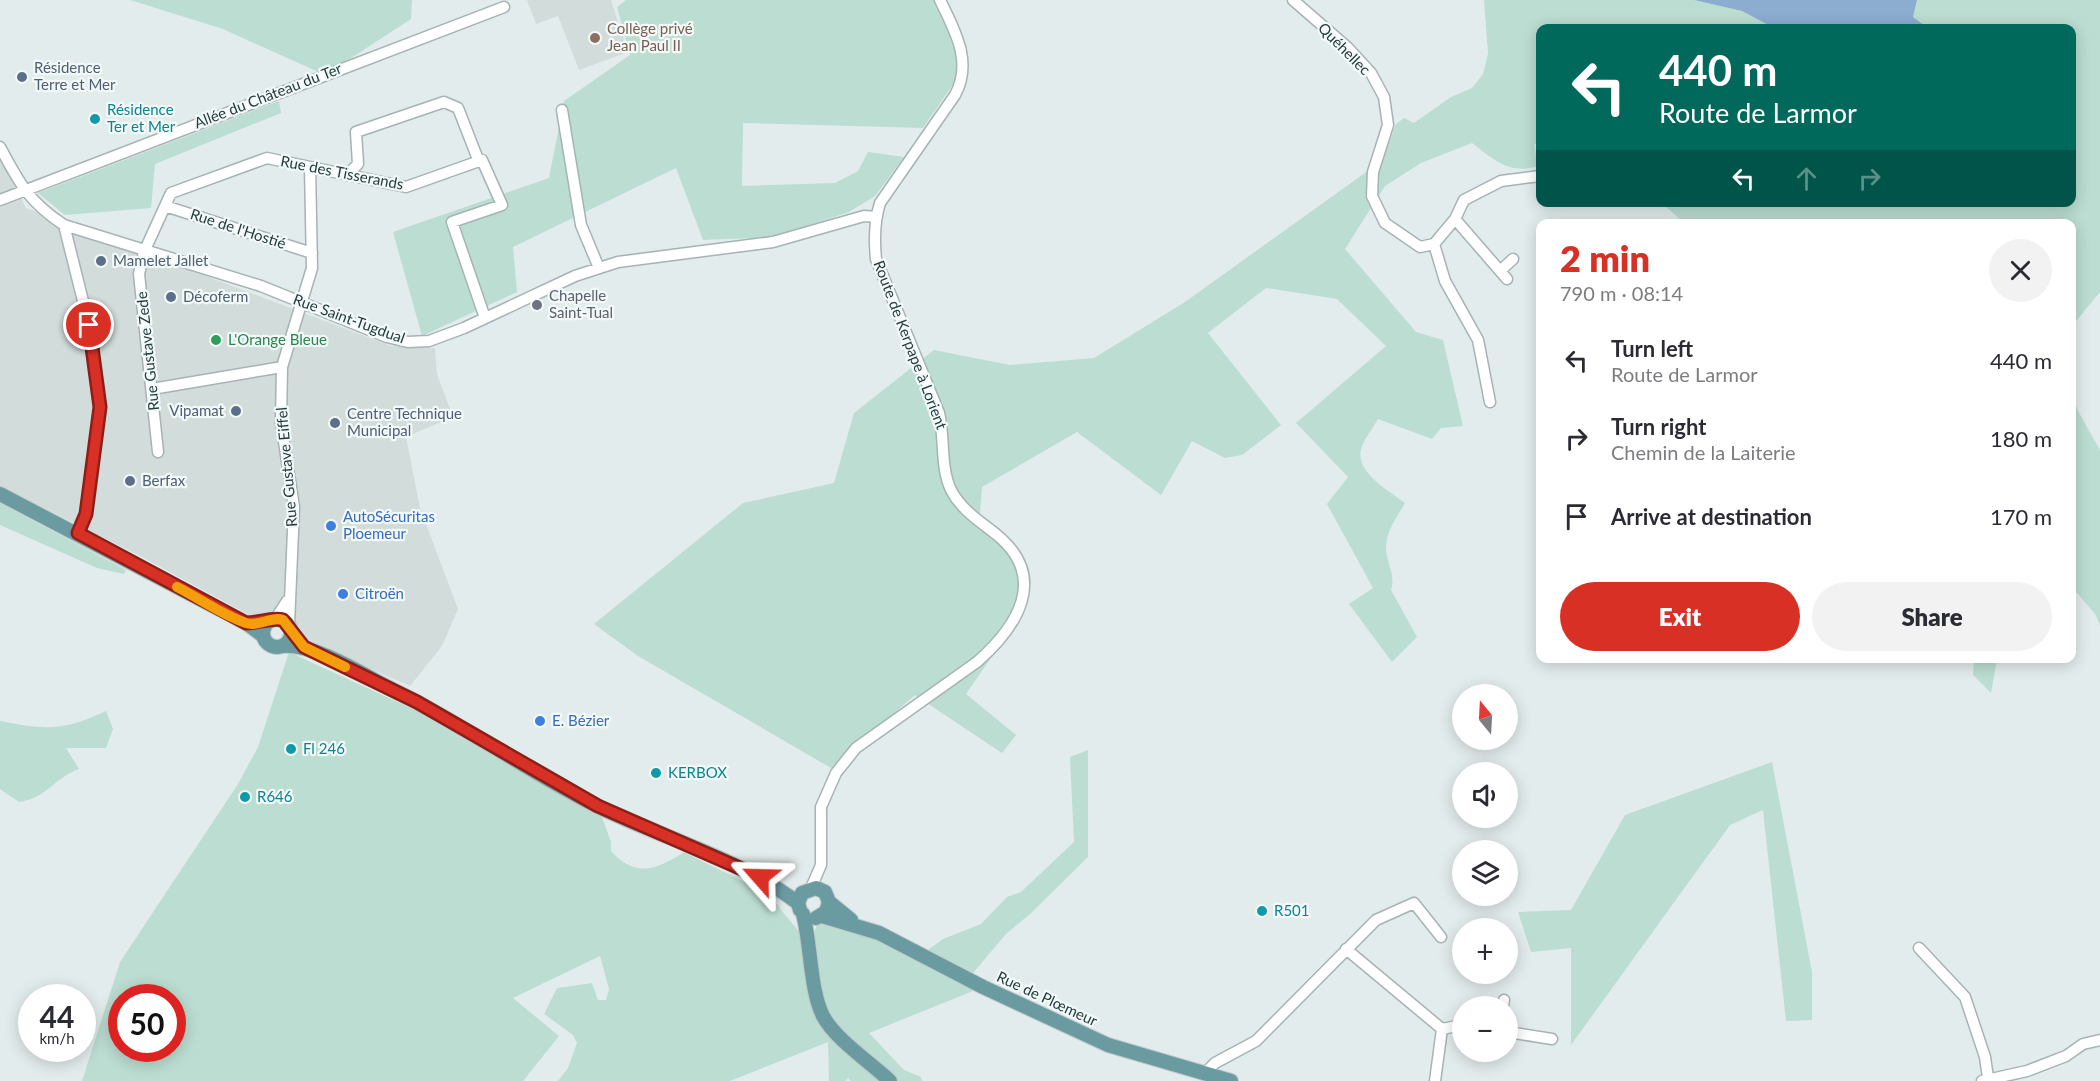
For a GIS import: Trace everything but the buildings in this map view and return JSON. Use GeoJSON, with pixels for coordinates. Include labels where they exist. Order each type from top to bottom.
{"type":"FeatureCollection","features":[{"type":"Feature","properties":{"kind":"main road"},"geometry":{"type":"LineString","coordinates":[[0,494],[246,623],[262,634],[269,645],[304,647],[417,702],[598,806],[775,885],[810,913]]}},
{"type":"Feature","properties":{"kind":"main road"},"geometry":{"type":"LineString","coordinates":[[246,623],[272,619],[290,629],[304,647]]}},
{"type":"Feature","properties":{"kind":"main road"},"geometry":{"type":"LineString","coordinates":[[262,634],[263,627],[272,619]]}},
{"type":"Feature","properties":{"kind":"main road"},"geometry":{"type":"LineString","coordinates":[[282,646],[289,641],[290,629]]}},
{"type":"Feature","properties":{"kind":"main road"},"geometry":{"type":"LineString","coordinates":[[775,885],[808,889],[827,897],[810,913]]}},
{"type":"Feature","properties":{"kind":"main road"},"geometry":{"type":"LineString","coordinates":[[808,889],[810,943],[816,996],[823,1017],[835,1031],[890,1081]]}},
{"type":"Feature","properties":{"kind":"main road","name":"Rue de Plœmeur"},"geometry":{"type":"LineString","coordinates":[[827,897],[858,925]]}},
{"type":"Feature","properties":{"kind":"main road","name":"Rue de Plœmeur"},"geometry":{"type":"LineString","coordinates":[[810,913],[858,925],[1107,1045],[1226,1080]]}},
{"type":"Feature","properties":{"kind":"street","name":"Route de Kerpape à Lorient"},"geometry":{"type":"LineString","coordinates":[[808,889],[821,865],[821,807],[831,783],[856,748],[977,662],[993,648],[1019,611],[1024,586],[1022,567],[1012,549],[966,509],[951,491],[946,472],[944,433],[939,413],[876,259],[874,242],[876,217],[886,192],[955,95],[962,80],[964,64],[961,48],[940,0]]}},
{"type":"Feature","properties":{"kind":"street","name":"Quéhellec"},"geometry":{"type":"LineString","coordinates":[[1293,0],[1347,47],[1371,73],[1384,97],[1388,125],[1373,172],[1372,196],[1385,223],[1420,247],[1434,244]]}},
{"type":"Feature","properties":{"kind":"street","name":"Allée du Château du Ter"},"geometry":{"type":"LineString","coordinates":[[0,200],[504,7]]}},
{"type":"Feature","properties":{"kind":"street"},"geometry":{"type":"LineString","coordinates":[[347,175],[358,164],[356,132],[444,102],[458,108],[479,162],[483,160],[502,205],[452,222],[485,318]]}},
{"type":"Feature","properties":{"kind":"street"},"geometry":{"type":"LineString","coordinates":[[562,110],[581,225],[598,268]]}},
{"type":"Feature","properties":{"kind":"street","name":"Rue Saint-Tugdual"},"geometry":{"type":"LineString","coordinates":[[0,147],[24,189],[40,209],[64,225],[261,286],[408,342],[429,341],[575,276],[618,262],[671,253],[773,242],[864,216],[876,217]]}},
{"type":"Feature","properties":{"kind":"street","name":"Rue des Tisserands"},"geometry":{"type":"LineString","coordinates":[[145,250],[171,193],[267,158],[406,188],[479,162]]}},
{"type":"Feature","properties":{"kind":"street","name":"Rue Gustave Eiffel"},"geometry":{"type":"LineString","coordinates":[[290,629],[288,598],[293,566],[294,507],[280,422],[282,367],[312,268],[310,167]]}},
{"type":"Feature","properties":{"kind":"street"},"geometry":{"type":"LineString","coordinates":[[1490,402],[1478,340],[1445,281],[1434,244],[1455,219],[1464,200],[1495,183],[1536,177]]}},
{"type":"Feature","properties":{"kind":"street","name":"Rue de l'Hostié"},"geometry":{"type":"LineString","coordinates":[[165,206],[312,253]]}},
{"type":"Feature","properties":{"kind":"street"},"geometry":{"type":"LineString","coordinates":[[1455,219],[1503,275],[1513,259]]}},
{"type":"Feature","properties":{"kind":"street"},"geometry":{"type":"LineString","coordinates":[[64,225],[89,325],[100,407],[86,514],[78,533]]}},
{"type":"Feature","properties":{"kind":"street","name":"Rue Gustave Zede"},"geometry":{"type":"LineString","coordinates":[[145,250],[140,274],[158,452]]}},
{"type":"Feature","properties":{"kind":"street"},"geometry":{"type":"LineString","coordinates":[[152,389],[282,367]]}},
{"type":"Feature","properties":{"kind":"street","name":"Rue Gustave Eiffel"},"geometry":{"type":"LineString","coordinates":[[272,619],[288,598]]}},
{"type":"Feature","properties":{"kind":"street","name":"Route de Kerpape à Lorient"},"geometry":{"type":"LineString","coordinates":[[827,897],[825,827],[831,783]]}},
{"type":"Feature","properties":{"kind":"street"},"geometry":{"type":"LineString","coordinates":[[1205,1073],[1215,1063],[1232,1056],[1256,1041],[1376,920],[1414,903],[1441,937]]}},
{"type":"Feature","properties":{"kind":"street"},"geometry":{"type":"LineString","coordinates":[[1918,948],[1965,997],[1985,1057],[1985,1079],[2027,1071],[2066,1056],[2083,1044],[2100,1040]]}},
{"type":"Feature","properties":{"kind":"street"},"geometry":{"type":"LineString","coordinates":[[1346,949],[1442,1029]]}},
{"type":"Feature","properties":{"kind":"street"},"geometry":{"type":"LineString","coordinates":[[1442,1029],[1452,1027]]}},
{"type":"Feature","properties":{"kind":"street"},"geometry":{"type":"LineString","coordinates":[[1435,1081],[1442,1029]]}},
{"type":"Feature","properties":{"kind":"street"},"geometry":{"type":"LineString","coordinates":[[1518,1034],[1552,1039]]}},
{"type":"Feature","properties":{"kind":"street"},"geometry":{"type":"LineString","coordinates":[[1226,1080],[1232,1056]]}},
{"type":"Feature","properties":{"kind":"shaded area","name":"Collège privé Jean Paul II"},"geometry":{"type":"Polygon","coordinates":[[[527,0],[611,0],[628,52],[579,70],[558,16],[536,24],[527,0]]]}},
{"type":"Feature","properties":{"kind":"shaded area"},"geometry":{"type":"Polygon","coordinates":[[[0,157],[26,208],[391,346],[435,348],[437,374],[453,417],[406,437],[420,508],[458,609],[442,646],[410,686],[249,615],[142,557],[0,486],[0,157]]]}},
{"type":"Feature","properties":{"kind":"green space"},"geometry":{"type":"Polygon","coordinates":[[[130,0],[412,0],[411,19],[325,75],[223,29],[130,0]]]}},
{"type":"Feature","properties":{"kind":"green space"},"geometry":{"type":"Polygon","coordinates":[[[626,0],[936,0],[957,50],[958,77],[923,128],[743,123],[742,186],[835,183],[858,171],[868,152],[904,157],[875,196],[849,212],[775,237],[703,240],[676,168],[513,247],[517,292],[422,336],[393,232],[549,178],[564,101],[630,55],[617,7],[626,0]]]}},
{"type":"Feature","properties":{"kind":"green space"},"geometry":{"type":"Polygon","coordinates":[[[1484,0],[1694,0],[1742,11],[1766,24],[1536,24],[1536,144],[1534,144],[1536,166],[1519,169],[1511,167],[1495,160],[1472,143],[1421,163],[1385,186],[1345,249],[1416,332],[1443,340],[1463,426],[1441,428],[1432,439],[1378,419],[1361,449],[1363,466],[1368,473],[1405,503],[1388,535],[1386,553],[1392,574],[1391,590],[1417,637],[1392,662],[1349,604],[1373,588],[1327,504],[1348,477],[1296,423],[1386,346],[1337,299],[1266,288],[1208,333],[1281,425],[1242,455],[1225,458],[1192,441],[1161,495],[1077,432],[982,487],[980,514],[1018,552],[1028,578],[1011,629],[966,694],[1016,735],[1002,753],[915,695],[831,768],[638,656],[594,624],[743,503],[834,483],[854,413],[934,350],[1010,365],[1094,358],[1185,302],[1383,160],[1396,124],[1404,118],[1414,123],[1451,97],[1472,88],[1483,74],[1488,54],[1484,0]]]}},
{"type":"Feature","properties":{"kind":"green space"},"geometry":{"type":"Polygon","coordinates":[[[1917,0],[2100,0],[2100,292],[2076,321],[2076,219],[1680,219],[1666,207],[2076,207],[2076,24],[1923,24],[1913,17],[1917,0]]]}},
{"type":"Feature","properties":{"kind":"green space"},"geometry":{"type":"Polygon","coordinates":[[[279,101],[281,113],[155,164],[151,208],[65,215],[38,193],[279,101]]]}},
{"type":"Feature","properties":{"kind":"green space"},"geometry":{"type":"Polygon","coordinates":[[[2076,405],[2100,450],[2100,625],[2095,614],[2076,592],[2076,405]]]}},
{"type":"Feature","properties":{"kind":"green space"},"geometry":{"type":"Polygon","coordinates":[[[0,503],[126,570],[124,574],[97,568],[0,525],[0,503]]]}},
{"type":"Feature","properties":{"kind":"green space"},"geometry":{"type":"Polygon","coordinates":[[[289,652],[478,739],[598,806],[611,842],[611,851],[629,865],[638,868],[656,867],[684,852],[768,894],[805,939],[813,938],[817,924],[828,921],[921,955],[943,939],[981,924],[1007,897],[1021,892],[1074,842],[1070,757],[1088,750],[1088,857],[1030,914],[1006,934],[968,979],[983,987],[869,1033],[904,1070],[921,1077],[922,1081],[851,1081],[848,1078],[846,1081],[829,1081],[828,1042],[730,1081],[558,1081],[568,1068],[577,1043],[573,1035],[544,1014],[557,988],[592,983],[598,1000],[606,1000],[609,989],[600,956],[513,998],[559,1036],[523,1081],[82,1081],[88,1062],[96,1062],[96,1037],[108,1000],[108,1062],[186,1062],[186,984],[113,984],[120,962],[238,784],[258,747],[289,652]]]}},
{"type":"Feature","properties":{"kind":"green space"},"geometry":{"type":"Polygon","coordinates":[[[1974,663],[1996,663],[1991,693],[1973,675],[1974,663]]]}},
{"type":"Feature","properties":{"kind":"green space"},"geometry":{"type":"Polygon","coordinates":[[[106,711],[113,729],[106,748],[66,748],[79,769],[29,800],[19,802],[0,789],[0,721],[54,727],[91,718],[106,711]]]}},
{"type":"Feature","properties":{"kind":"green space"},"geometry":{"type":"Polygon","coordinates":[[[1772,762],[1812,972],[1812,1020],[1786,1021],[1763,810],[1730,825],[1571,1045],[1571,948],[1531,952],[1518,912],[1571,910],[1625,815],[1772,762]]]}},
{"type":"Feature","properties":{"kind":"water"},"geometry":{"type":"Polygon","coordinates":[[[1694,0],[1917,0],[1913,17],[1923,24],[1766,24],[1742,11],[1694,0]]]}},
{"type":"Feature","properties":{"kind":"slow traffic"},"geometry":{"type":"LineString","coordinates":[[177,587],[246,623],[259,623],[276,618],[283,620],[304,647],[345,667]]}},
{"type":"Feature","properties":{"kind":"place","name":"Collège privé Jean Paul II"},"geometry":{"type":"Point","coordinates":[595,38]}},
{"type":"Feature","properties":{"kind":"place","name":"Résidence Terre et Mer"},"geometry":{"type":"Point","coordinates":[22,77]}},
{"type":"Feature","properties":{"kind":"place","name":"Résidence Ter et Mer"},"geometry":{"type":"Point","coordinates":[95,119]}},
{"type":"Feature","properties":{"kind":"place","name":"Mamelet Jallet"},"geometry":{"type":"Point","coordinates":[101,261]}},
{"type":"Feature","properties":{"kind":"place","name":"Décoferm"},"geometry":{"type":"Point","coordinates":[171,297]}},
{"type":"Feature","properties":{"kind":"place","name":"Chapelle Saint-Tual"},"geometry":{"type":"Point","coordinates":[537,305]}},
{"type":"Feature","properties":{"kind":"place","name":"L'Orange Bleue"},"geometry":{"type":"Point","coordinates":[216,340]}},
{"type":"Feature","properties":{"kind":"place","name":"Vipamat"},"geometry":{"type":"Point","coordinates":[236,411]}},
{"type":"Feature","properties":{"kind":"place","name":"Centre Technique Municipal"},"geometry":{"type":"Point","coordinates":[335,423]}},
{"type":"Feature","properties":{"kind":"place","name":"Berfax"},"geometry":{"type":"Point","coordinates":[130,481]}},
{"type":"Feature","properties":{"kind":"place","name":"AutoSécuritas Ploemeur"},"geometry":{"type":"Point","coordinates":[331,526]}},
{"type":"Feature","properties":{"kind":"place","name":"Citroën"},"geometry":{"type":"Point","coordinates":[343,594]}},
{"type":"Feature","properties":{"kind":"place","name":"E. Bézier"},"geometry":{"type":"Point","coordinates":[540,721]}},
{"type":"Feature","properties":{"kind":"place","name":"Fl 246"},"geometry":{"type":"Point","coordinates":[291,749]}},
{"type":"Feature","properties":{"kind":"place","name":"KERBOX"},"geometry":{"type":"Point","coordinates":[656,773]}},
{"type":"Feature","properties":{"kind":"place","name":"R646"},"geometry":{"type":"Point","coordinates":[245,797]}},
{"type":"Feature","properties":{"kind":"place","name":"R501"},"geometry":{"type":"Point","coordinates":[1262,911]}},
{"type":"Feature","properties":{"kind":"route"},"geometry":{"type":"LineString","coordinates":[[89,325],[100,407],[86,514],[78,533],[246,623],[259,623],[276,618],[283,620],[304,647],[417,702],[495,749],[598,806],[760,877]]}}]}
